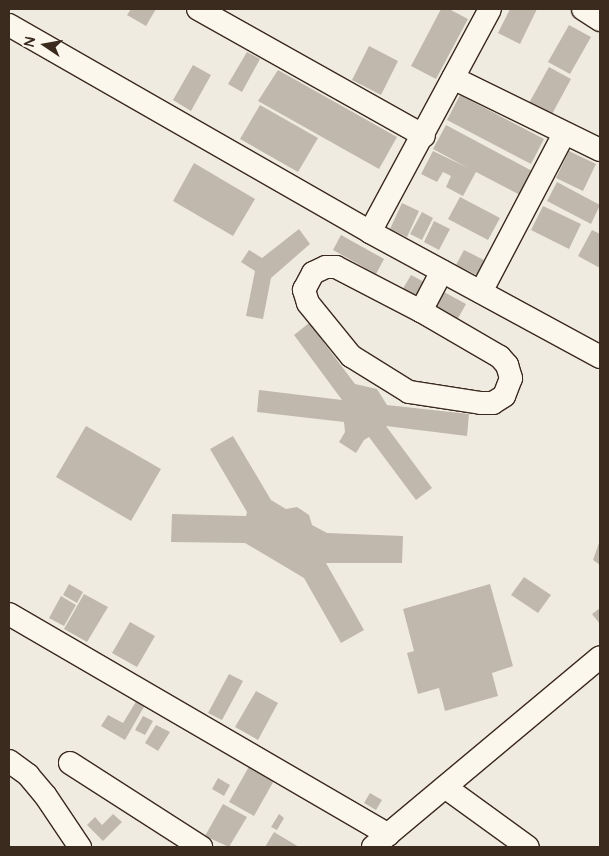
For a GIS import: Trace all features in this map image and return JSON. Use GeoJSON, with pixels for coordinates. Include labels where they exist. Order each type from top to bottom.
{"type":"FeatureCollection","features":[{"type":"Feature","properties":{"kind":"street"},"geometry":{"type":"LineString","coordinates":[[198,9],[424,136]]}},
{"type":"Feature","properties":{"kind":"street"},"geometry":{"type":"LineString","coordinates":[[370,232],[424,136],[490,9]]}},
{"type":"Feature","properties":{"kind":"street"},"geometry":{"type":"LineString","coordinates":[[583,9],[600,20]]}},
{"type":"Feature","properties":{"kind":"street"},"geometry":{"type":"LineString","coordinates":[[9,25],[370,232],[600,357]]}},
{"type":"Feature","properties":{"kind":"street"},"geometry":{"type":"LineString","coordinates":[[454,78],[564,134],[600,150]]}},
{"type":"Feature","properties":{"kind":"street"},"geometry":{"type":"LineString","coordinates":[[481,292],[564,134]]}},
{"type":"Feature","properties":{"kind":"street"},"geometry":{"type":"LineString","coordinates":[[326,267],[336,267],[421,311],[500,357],[507,365],[511,378],[504,396],[493,403],[482,403],[409,392],[351,356],[308,303],[304,290],[313,273],[326,267]]}},
{"type":"Feature","properties":{"kind":"street"},"geometry":{"type":"LineString","coordinates":[[421,311],[442,272]]}},
{"type":"Feature","properties":{"kind":"street"},"geometry":{"type":"LineString","coordinates":[[9,614],[380,841],[600,657]]}},
{"type":"Feature","properties":{"kind":"street"},"geometry":{"type":"LineString","coordinates":[[9,761],[28,775],[45,795],[80,847]]}},
{"type":"Feature","properties":{"kind":"street"},"geometry":{"type":"LineString","coordinates":[[70,763],[201,847]]}},
{"type":"Feature","properties":{"kind":"street"},"geometry":{"type":"LineString","coordinates":[[445,787],[528,847]]}},
{"type":"Feature","properties":{"kind":"building"},"geometry":{"type":"Polygon","coordinates":[[[131,9],[156,9],[146,26],[127,15],[131,9]]]}},
{"type":"Feature","properties":{"kind":"building"},"geometry":{"type":"Polygon","coordinates":[[[441,9],[449,9],[468,19],[436,79],[411,66],[441,9]]]}},
{"type":"Feature","properties":{"kind":"building"},"geometry":{"type":"Polygon","coordinates":[[[510,9],[537,9],[520,44],[498,33],[510,9]]]}},
{"type":"Feature","properties":{"kind":"building"},"geometry":{"type":"Polygon","coordinates":[[[569,25],[591,37],[570,74],[548,62],[569,25]]]}},
{"type":"Feature","properties":{"kind":"building"},"geometry":{"type":"Polygon","coordinates":[[[369,46],[398,61],[381,95],[352,80],[369,46]]]}},
{"type":"Feature","properties":{"kind":"building"},"geometry":{"type":"Polygon","coordinates":[[[247,52],[260,59],[242,92],[228,84],[247,52]]]}},
{"type":"Feature","properties":{"kind":"building"},"geometry":{"type":"Polygon","coordinates":[[[193,65],[211,75],[191,111],[173,100],[193,65]]]}},
{"type":"Feature","properties":{"kind":"building"},"geometry":{"type":"Polygon","coordinates":[[[549,67],[571,79],[551,116],[529,103],[549,67]]]}},
{"type":"Feature","properties":{"kind":"building"},"geometry":{"type":"Polygon","coordinates":[[[278,70],[397,137],[379,169],[258,101],[278,70]]]}},
{"type":"Feature","properties":{"kind":"building"},"geometry":{"type":"Polygon","coordinates":[[[460,95],[544,139],[531,164],[447,120],[460,95]]]}},
{"type":"Feature","properties":{"kind":"building"},"geometry":{"type":"Polygon","coordinates":[[[260,105],[318,138],[298,172],[240,139],[260,105]]]}},
{"type":"Feature","properties":{"kind":"building"},"geometry":{"type":"Polygon","coordinates":[[[446,125],[534,172],[522,196],[476,172],[463,196],[446,187],[451,176],[443,172],[437,182],[421,174],[433,151],[468,168],[433,149],[446,125]]]}},
{"type":"Feature","properties":{"kind":"building"},"geometry":{"type":"Polygon","coordinates":[[[569,151],[596,164],[583,191],[556,178],[569,151]]]}},
{"type":"Feature","properties":{"kind":"building"},"geometry":{"type":"Polygon","coordinates":[[[194,163],[255,199],[233,236],[173,201],[194,163]]]}},
{"type":"Feature","properties":{"kind":"building"},"geometry":{"type":"Polygon","coordinates":[[[557,182],[600,205],[591,224],[547,201],[557,182]]]}},
{"type":"Feature","properties":{"kind":"building"},"geometry":{"type":"Polygon","coordinates":[[[460,197],[500,218],[488,240],[448,219],[460,197]]]}},
{"type":"Feature","properties":{"kind":"building"},"geometry":{"type":"Polygon","coordinates":[[[402,203],[419,211],[407,237],[390,229],[402,203]]]}},
{"type":"Feature","properties":{"kind":"building"},"geometry":{"type":"Polygon","coordinates":[[[543,206],[581,224],[569,249],[531,230],[543,206]]]}},
{"type":"Feature","properties":{"kind":"building"},"geometry":{"type":"Polygon","coordinates":[[[422,212],[433,218],[422,240],[410,234],[422,212]]]}},
{"type":"Feature","properties":{"kind":"building"},"geometry":{"type":"Polygon","coordinates":[[[434,221],[450,229],[439,250],[424,242],[434,221]]]}},
{"type":"Feature","properties":{"kind":"building"},"geometry":{"type":"Polygon","coordinates":[[[299,229],[310,244],[271,278],[263,319],[246,316],[255,271],[241,262],[249,250],[262,258],[299,229]]]}},
{"type":"Feature","properties":{"kind":"building"},"geometry":{"type":"Polygon","coordinates":[[[592,230],[600,234],[600,268],[578,256],[592,230]]]}},
{"type":"Feature","properties":{"kind":"building"},"geometry":{"type":"Polygon","coordinates":[[[341,235],[384,259],[376,274],[333,250],[341,235]]]}},
{"type":"Feature","properties":{"kind":"building"},"geometry":{"type":"Polygon","coordinates":[[[464,250],[484,260],[477,275],[456,265],[464,250]]]}},
{"type":"Feature","properties":{"kind":"building"},"geometry":{"type":"Polygon","coordinates":[[[411,275],[426,283],[417,300],[401,292],[411,275]]]}},
{"type":"Feature","properties":{"kind":"building"},"geometry":{"type":"Polygon","coordinates":[[[444,292],[466,304],[456,322],[434,310],[444,292]]]}},
{"type":"Feature","properties":{"kind":"building"},"geometry":{"type":"Polygon","coordinates":[[[309,323],[355,384],[377,389],[387,405],[469,414],[467,436],[386,426],[432,488],[416,500],[369,437],[364,440],[356,453],[339,442],[345,432],[344,422],[257,412],[259,390],[342,400],[294,335],[309,323]]]}},
{"type":"Feature","properties":{"kind":"building"},"geometry":{"type":"Polygon","coordinates":[[[86,426],[161,469],[131,521],[56,477],[86,426]]]}},
{"type":"Feature","properties":{"kind":"building"},"geometry":{"type":"Polygon","coordinates":[[[233,436],[271,500],[286,509],[297,507],[309,515],[312,525],[327,533],[403,536],[402,563],[326,563],[364,630],[341,643],[304,578],[245,543],[171,542],[172,514],[246,516],[247,512],[210,449],[233,436]]]}},
{"type":"Feature","properties":{"kind":"building"},"geometry":{"type":"Polygon","coordinates":[[[600,540],[600,565],[593,560],[600,540]]]}},
{"type":"Feature","properties":{"kind":"building"},"geometry":{"type":"Polygon","coordinates":[[[524,577],[551,595],[538,613],[511,595],[524,577]]]}},
{"type":"Feature","properties":{"kind":"building"},"geometry":{"type":"Polygon","coordinates":[[[69,584],[83,592],[77,603],[63,595],[69,584]]]}},
{"type":"Feature","properties":{"kind":"building"},"geometry":{"type":"Polygon","coordinates":[[[490,584],[513,666],[492,673],[498,696],[445,711],[439,688],[418,694],[407,653],[414,651],[403,609],[490,584]]]}},
{"type":"Feature","properties":{"kind":"building"},"geometry":{"type":"Polygon","coordinates":[[[84,594],[108,607],[87,642],[64,629],[84,594]]]}},
{"type":"Feature","properties":{"kind":"building"},"geometry":{"type":"Polygon","coordinates":[[[61,596],[76,605],[64,626],[49,618],[61,596]]]}},
{"type":"Feature","properties":{"kind":"building"},"geometry":{"type":"Polygon","coordinates":[[[600,608],[600,624],[592,614],[600,608]]]}},
{"type":"Feature","properties":{"kind":"building"},"geometry":{"type":"Polygon","coordinates":[[[130,622],[155,636],[137,667],[112,653],[130,622]]]}},
{"type":"Feature","properties":{"kind":"building"},"geometry":{"type":"Polygon","coordinates":[[[229,674],[243,681],[222,720],[208,713],[229,674]]]}},
{"type":"Feature","properties":{"kind":"building"},"geometry":{"type":"Polygon","coordinates":[[[256,691],[278,703],[258,740],[235,727],[256,691]]]}},
{"type":"Feature","properties":{"kind":"building"},"geometry":{"type":"Polygon","coordinates":[[[137,700],[145,705],[125,740],[101,726],[108,715],[123,723],[137,700]]]}},
{"type":"Feature","properties":{"kind":"building"},"geometry":{"type":"Polygon","coordinates":[[[143,716],[153,721],[145,735],[135,730],[143,716]]]}},
{"type":"Feature","properties":{"kind":"building"},"geometry":{"type":"Polygon","coordinates":[[[156,725],[170,732],[158,751],[145,743],[156,725]]]}},
{"type":"Feature","properties":{"kind":"building"},"geometry":{"type":"Polygon","coordinates":[[[251,763],[276,777],[254,816],[229,802],[251,763]]]}},
{"type":"Feature","properties":{"kind":"building"},"geometry":{"type":"Polygon","coordinates":[[[218,778],[230,785],[224,796],[212,789],[218,778]]]}},
{"type":"Feature","properties":{"kind":"building"},"geometry":{"type":"Polygon","coordinates":[[[370,793],[382,800],[376,810],[364,803],[370,793]]]}},
{"type":"Feature","properties":{"kind":"building"},"geometry":{"type":"Polygon","coordinates":[[[223,804],[247,817],[229,847],[205,836],[223,804]]]}},
{"type":"Feature","properties":{"kind":"building"},"geometry":{"type":"Polygon","coordinates":[[[113,814],[122,822],[103,841],[87,825],[95,817],[102,825],[113,814]]]}},
{"type":"Feature","properties":{"kind":"building"},"geometry":{"type":"Polygon","coordinates":[[[279,814],[284,818],[277,830],[271,827],[279,814]]]}},
{"type":"Feature","properties":{"kind":"building"},"geometry":{"type":"Polygon","coordinates":[[[274,832],[299,847],[265,847],[274,832]]]}}]}
